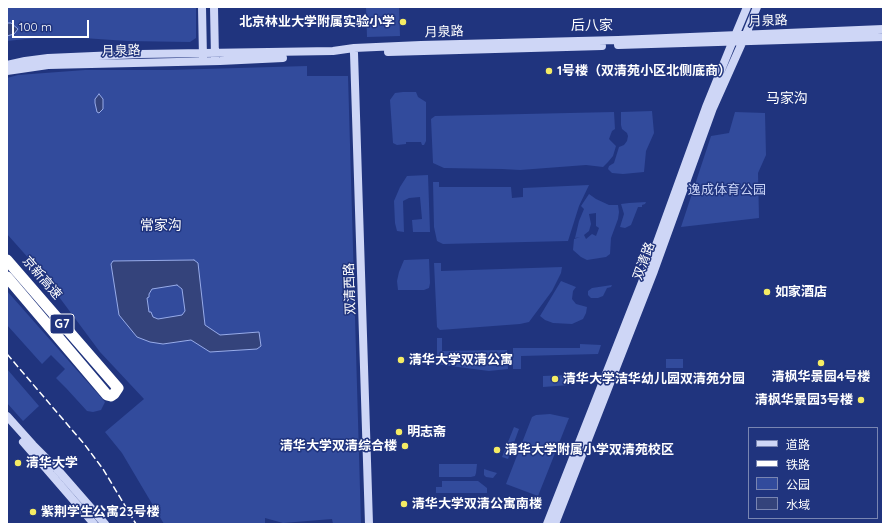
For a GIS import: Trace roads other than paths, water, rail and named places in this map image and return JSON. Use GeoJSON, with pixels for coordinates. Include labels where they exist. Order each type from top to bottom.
{"type":"FeatureCollection","features":[{"type":"Feature","properties":{"kind":"highway","name":"京新高速"},"geometry":{"type":"LineString","coordinates":[[7,260],[118,388],[114,394],[111,396],[107,395],[7,277]]}},
{"type":"Feature","properties":{"kind":"main road"},"geometry":{"type":"LineString","coordinates":[[202,7],[203,57]]}},
{"type":"Feature","properties":{"kind":"main road"},"geometry":{"type":"LineString","coordinates":[[214,7],[215,57]]}},
{"type":"Feature","properties":{"kind":"main road","name":"双清路"},"geometry":{"type":"LineString","coordinates":[[547,524],[648,267],[706,107],[748,7]]}},
{"type":"Feature","properties":{"kind":"main road","name":"双清路"},"geometry":{"type":"LineString","coordinates":[[555,524],[654,271],[713,108],[757,7]]}},
{"type":"Feature","properties":{"kind":"main road","name":"月泉路"},"geometry":{"type":"LineString","coordinates":[[215,57],[421,45],[618,40],[883,29]]}},
{"type":"Feature","properties":{"kind":"main road","name":"月泉路"},"geometry":{"type":"LineString","coordinates":[[7,65],[48,58],[334,55],[354,53],[732,43],[883,37]]}},
{"type":"Feature","properties":{"kind":"main road","name":"双清西路"},"geometry":{"type":"LineString","coordinates":[[354,53],[369,524]]}},
{"type":"Feature","properties":{"kind":"main road","name":"月泉路"},"geometry":{"type":"LineString","coordinates":[[7,71],[48,65],[203,57]]}},
{"type":"Feature","properties":{"kind":"main road"},"geometry":{"type":"LineString","coordinates":[[7,416],[57,469],[103,523]]}},
{"type":"Feature","properties":{"kind":"main road"},"geometry":{"type":"LineString","coordinates":[[7,423],[94,524]]}},
{"type":"Feature","properties":{"kind":"water"},"geometry":{"type":"Polygon","coordinates":[[[7,23],[11,23],[18,29],[14,34],[7,36],[7,23]]]}},
{"type":"Feature","properties":{"kind":"water"},"geometry":{"type":"Polygon","coordinates":[[[99,94],[103,99],[103,109],[99,113],[97,112],[95,99],[99,94]]]}},
{"type":"Feature","properties":{"kind":"water"},"geometry":{"type":"Polygon","coordinates":[[[194,260],[198,263],[205,325],[220,335],[259,332],[261,346],[257,349],[210,352],[191,340],[163,344],[150,342],[137,337],[119,315],[111,264],[113,261],[194,260]],[[177,285],[152,289],[149,297],[147,298],[149,312],[151,312],[153,317],[158,319],[182,315],[185,311],[182,289],[177,285]]]}},
{"type":"Feature","properties":{"kind":"railway"},"geometry":{"type":"LineString","coordinates":[[7,354],[85,445],[103,469],[136,524]]}},
{"type":"Feature","properties":{"kind":"place","name":"北京林业大学附属实验小学"},"geometry":{"type":"Point","coordinates":[403,22]}},
{"type":"Feature","properties":{"kind":"place","name":"1号楼（双清苑小区北侧底商）"},"geometry":{"type":"Point","coordinates":[549,71]}},
{"type":"Feature","properties":{"kind":"place","name":"如家酒店"},"geometry":{"type":"Point","coordinates":[767,292]}},
{"type":"Feature","properties":{"kind":"place","name":"清华大学双清公寓"},"geometry":{"type":"Point","coordinates":[401,360]}},
{"type":"Feature","properties":{"kind":"place","name":"清枫华景园4号楼"},"geometry":{"type":"Point","coordinates":[821,363]}},
{"type":"Feature","properties":{"kind":"place","name":"清华大学洁华幼儿园双清苑分园"},"geometry":{"type":"Point","coordinates":[555,379]}},
{"type":"Feature","properties":{"kind":"place","name":"清枫华景园3号楼"},"geometry":{"type":"Point","coordinates":[861,400]}},
{"type":"Feature","properties":{"kind":"place","name":"明志斋"},"geometry":{"type":"Point","coordinates":[399,432]}},
{"type":"Feature","properties":{"kind":"place","name":"清华大学双清综合楼"},"geometry":{"type":"Point","coordinates":[405,446]}},
{"type":"Feature","properties":{"kind":"place","name":"清华大学附属小学双清苑校区"},"geometry":{"type":"Point","coordinates":[497,450]}},
{"type":"Feature","properties":{"kind":"place","name":"清华大学"},"geometry":{"type":"Point","coordinates":[18,463]}},
{"type":"Feature","properties":{"kind":"place","name":"清华大学双清公寓南楼"},"geometry":{"type":"Point","coordinates":[404,504]}},
{"type":"Feature","properties":{"kind":"place","name":"紫荆学生公寓23号楼"},"geometry":{"type":"Point","coordinates":[33,512]}},
{"type":"Feature","properties":{"kind":"district","name":"后八家"},"geometry":{"type":"Point","coordinates":[592,26]}},
{"type":"Feature","properties":{"kind":"district","name":"马家沟"},"geometry":{"type":"Point","coordinates":[787,99]}},
{"type":"Feature","properties":{"kind":"district","name":"常家沟"},"geometry":{"type":"Point","coordinates":[161,226]}},
{"type":"Feature","properties":{"kind":"park label","name":"逸成体育公园"},"geometry":{"type":"Point","coordinates":[727,190]}}]}
